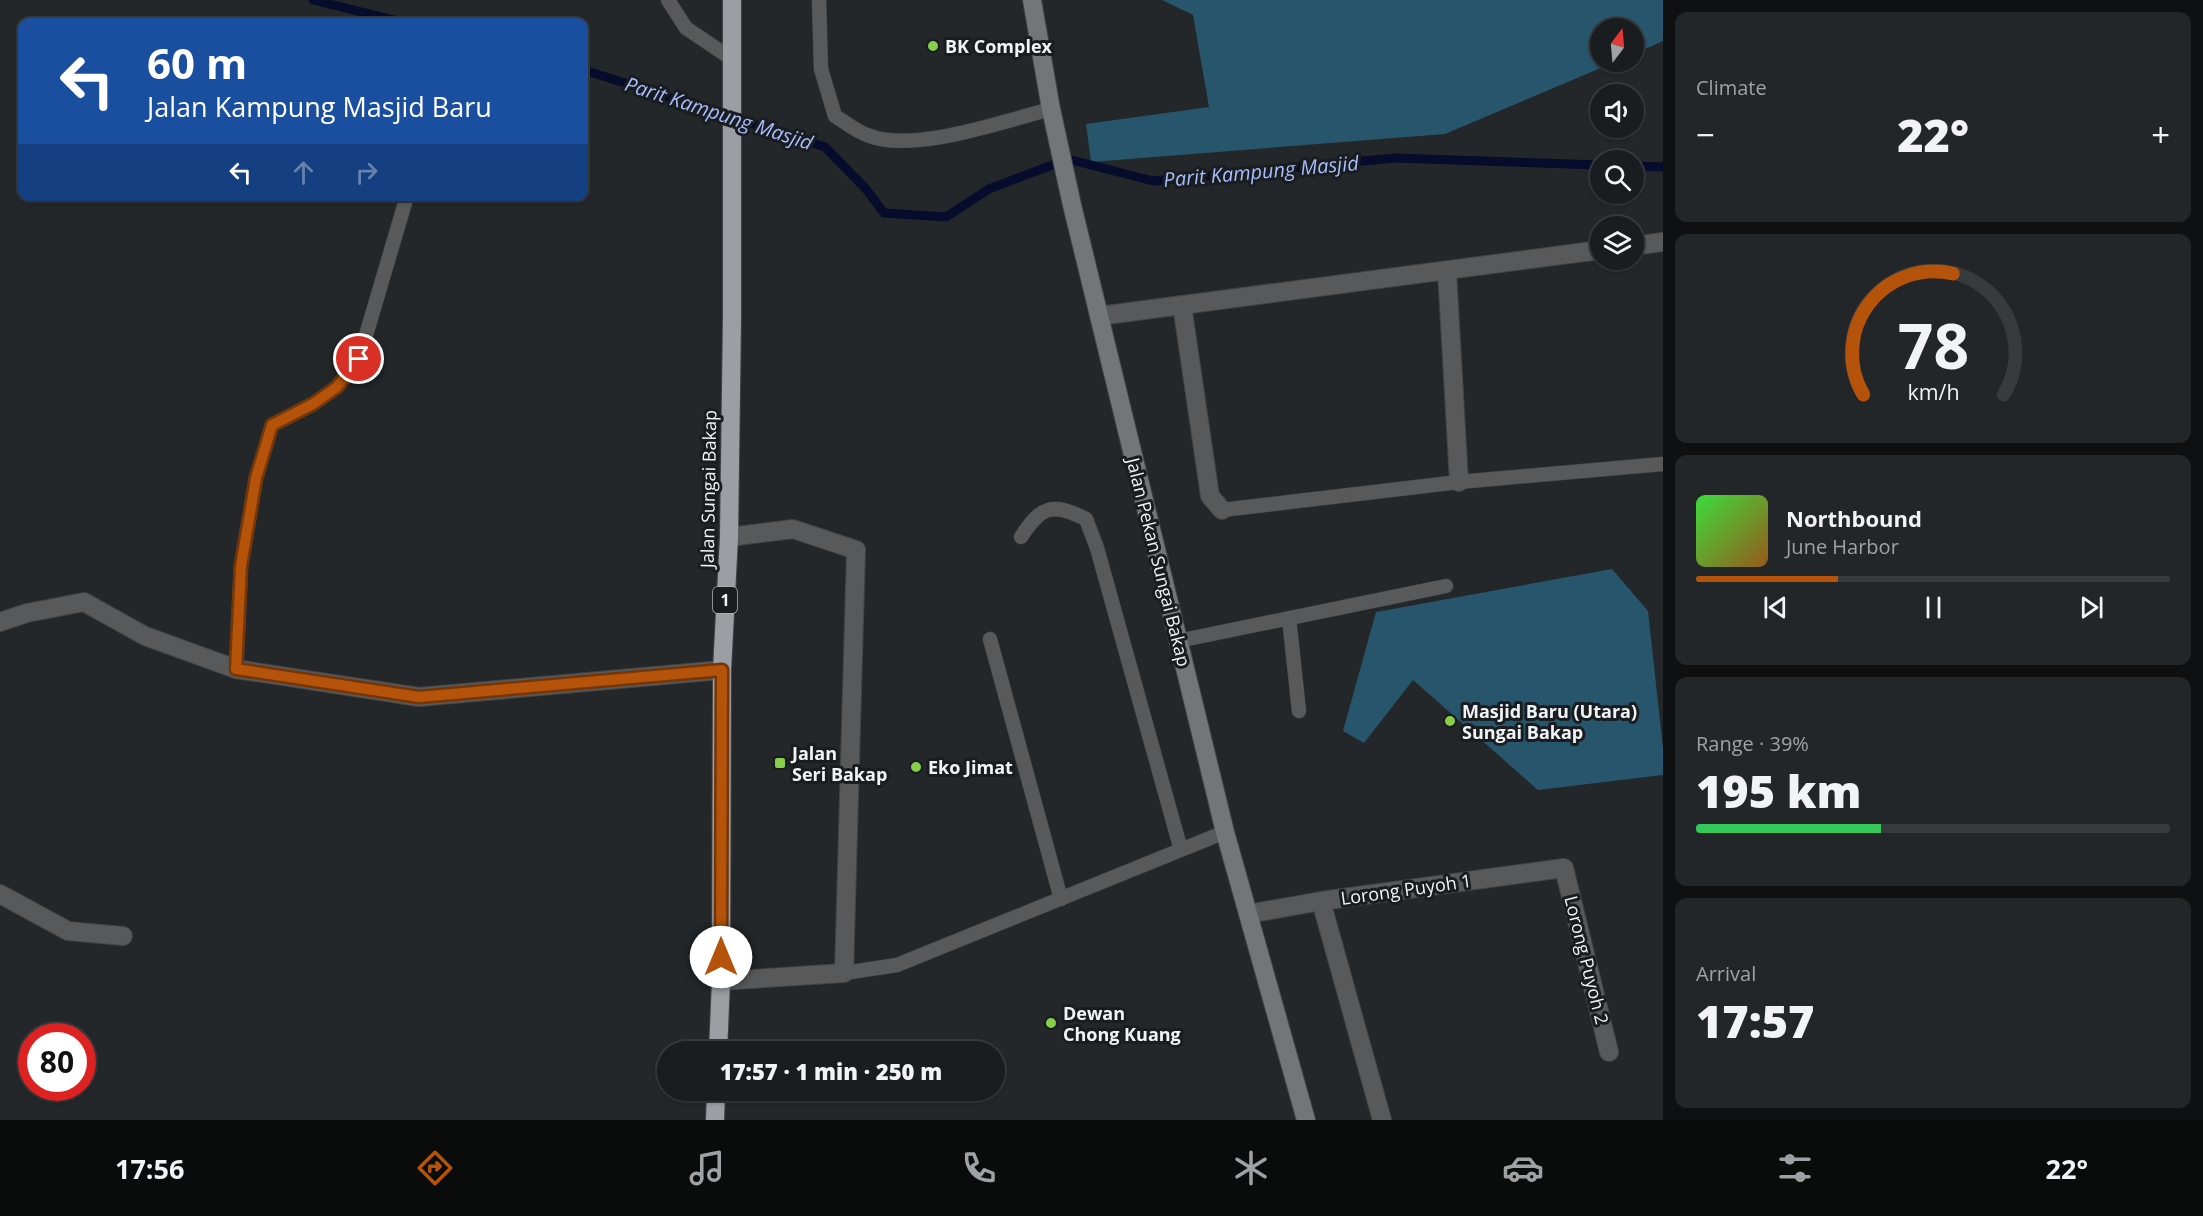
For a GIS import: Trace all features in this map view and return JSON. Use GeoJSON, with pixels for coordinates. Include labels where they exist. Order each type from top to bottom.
{"type":"FeatureCollection","features":[{"type":"Feature","properties":{"kind":"highway","name":"Jalan Sungai Bakap"},"geometry":{"type":"LineString","coordinates":[[718,1041],[721,981],[722,670],[729,537],[733,148],[732,0]]}},
{"type":"Feature","properties":{"kind":"highway"},"geometry":{"type":"LineString","coordinates":[[715,1120],[716,1101]]}},
{"type":"Feature","properties":{"kind":"main road","name":"Jalan Pekan Sungai Bakap"},"geometry":{"type":"LineString","coordinates":[[1032,0],[1051,109],[1072,205],[1178,641],[1225,832],[1306,1120]]}},
{"type":"Feature","properties":{"kind":"street"},"geometry":{"type":"LineString","coordinates":[[1644,245],[1663,242]]}},
{"type":"Feature","properties":{"kind":"street"},"geometry":{"type":"LineString","coordinates":[[1099,316],[1590,251]]}},
{"type":"Feature","properties":{"kind":"street"},"geometry":{"type":"LineString","coordinates":[[1447,270],[1458,482]]}},
{"type":"Feature","properties":{"kind":"street"},"geometry":{"type":"LineString","coordinates":[[1182,305],[1210,496],[1222,510]]}},
{"type":"Feature","properties":{"kind":"street"},"geometry":{"type":"LineString","coordinates":[[721,981],[844,973],[856,550],[793,529],[729,537]]}},
{"type":"Feature","properties":{"kind":"street"},"geometry":{"type":"LineString","coordinates":[[0,622],[27,613],[84,602],[145,636],[236,669],[419,697],[722,670]]}},
{"type":"Feature","properties":{"kind":"street","name":"Lorong Puyoh 1"},"geometry":{"type":"LineString","coordinates":[[1248,914],[1322,901],[1564,868]]}},
{"type":"Feature","properties":{"kind":"street","name":"Lorong Puyoh 2"},"geometry":{"type":"LineString","coordinates":[[1564,868],[1609,1052]]}},
{"type":"Feature","properties":{"kind":"street"},"geometry":{"type":"LineString","coordinates":[[0,894],[68,931],[123,936]]}},
{"type":"Feature","properties":{"kind":"street"},"geometry":{"type":"LineString","coordinates":[[1322,901],[1382,1120]]}},
{"type":"Feature","properties":{"kind":"lane"},"geometry":{"type":"LineString","coordinates":[[668,0],[686,28],[732,59]]}},
{"type":"Feature","properties":{"kind":"lane"},"geometry":{"type":"LineString","coordinates":[[819,0],[821,69],[835,116],[867,135],[897,142],[952,135],[1051,109]]}},
{"type":"Feature","properties":{"kind":"lane"},"geometry":{"type":"LineString","coordinates":[[236,669],[241,566],[256,478],[272,425],[313,404],[337,387],[359,359],[406,201]]}},
{"type":"Feature","properties":{"kind":"lane"},"geometry":{"type":"LineString","coordinates":[[1222,510],[1458,482],[1663,464]]}},
{"type":"Feature","properties":{"kind":"lane"},"geometry":{"type":"LineString","coordinates":[[1022,537],[1034,517],[1046,511],[1065,509],[1086,519],[1097,548],[1181,850]]}},
{"type":"Feature","properties":{"kind":"lane"},"geometry":{"type":"LineString","coordinates":[[1178,641],[1446,586]]}},
{"type":"Feature","properties":{"kind":"lane"},"geometry":{"type":"LineString","coordinates":[[1289,618],[1299,711]]}},
{"type":"Feature","properties":{"kind":"lane"},"geometry":{"type":"LineString","coordinates":[[990,639],[1061,899]]}},
{"type":"Feature","properties":{"kind":"lane"},"geometry":{"type":"LineString","coordinates":[[844,973],[897,965],[1225,832]]}},
{"type":"Feature","properties":{"kind":"shaded area"},"geometry":{"type":"Polygon","coordinates":[[[1162,0],[1663,0],[1663,41],[1644,50],[1644,18],[1590,18],[1591,72],[1445,134],[1091,162],[1086,124],[1209,107],[1193,15],[1162,0]]]}},
{"type":"Feature","properties":{"kind":"shaded area"},"geometry":{"type":"Polygon","coordinates":[[[1612,569],[1648,611],[1663,748],[1663,775],[1538,790],[1413,680],[1364,743],[1343,731],[1376,612],[1612,569]]]}},
{"type":"Feature","properties":{"kind":"waterway","name":"Parit Kampung Masjid"},"geometry":{"type":"LineString","coordinates":[[313,0],[386,18]]}},
{"type":"Feature","properties":{"kind":"waterway","name":"Parit Kampung Masjid"},"geometry":{"type":"LineString","coordinates":[[588,71],[825,147],[866,189],[884,213],[946,217],[989,189],[1068,159],[1153,181],[1395,158],[1590,165]]}},
{"type":"Feature","properties":{"kind":"waterway","name":"Parit Kampung Masjid"},"geometry":{"type":"LineString","coordinates":[[1644,166],[1663,167]]}},
{"type":"Feature","properties":{"kind":"place","name":"BK Complex"},"geometry":{"type":"Point","coordinates":[933,46]}},
{"type":"Feature","properties":{"kind":"place","name":"Masjid Baru (Utara) Sungai Bakap"},"geometry":{"type":"Point","coordinates":[1450,721]}},
{"type":"Feature","properties":{"kind":"place","name":"Jalan Seri Bakap"},"geometry":{"type":"Point","coordinates":[780,763]}},
{"type":"Feature","properties":{"kind":"place","name":"Eko Jimat"},"geometry":{"type":"Point","coordinates":[916,767]}},
{"type":"Feature","properties":{"kind":"place","name":"Dewan Chong Kuang"},"geometry":{"type":"Point","coordinates":[1051,1023]}},
{"type":"Feature","properties":{"kind":"route"},"geometry":{"type":"LineString","coordinates":[[359,359],[337,387],[313,404],[272,425],[256,478],[241,566],[236,669],[419,697],[722,670],[721,957]]}}]}
